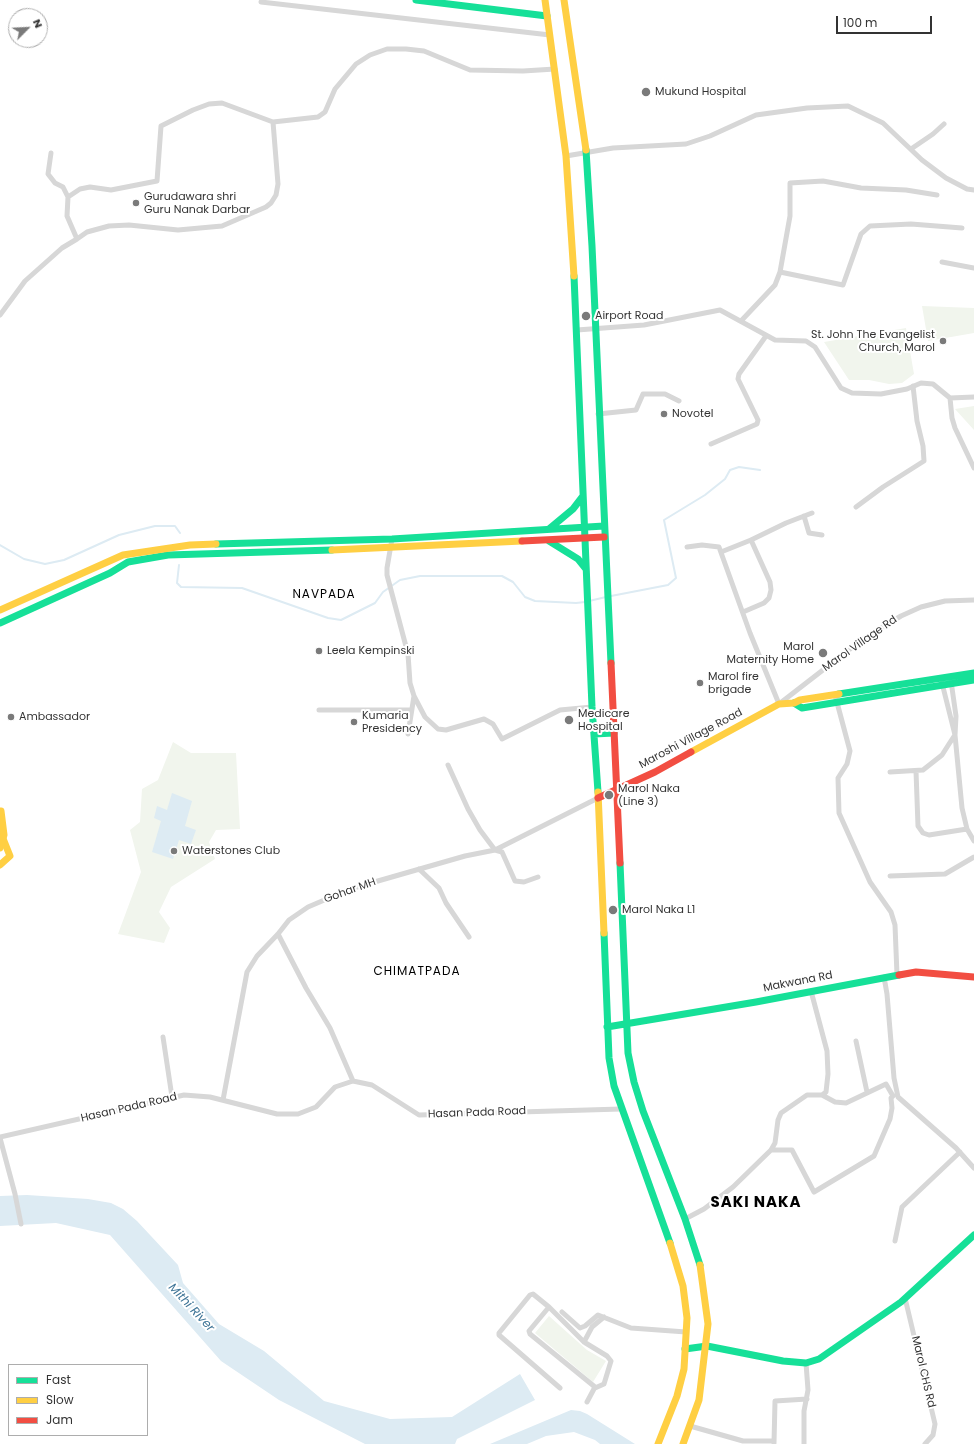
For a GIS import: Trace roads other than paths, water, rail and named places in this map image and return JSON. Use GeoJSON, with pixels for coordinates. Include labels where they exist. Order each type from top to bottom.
{"type":"FeatureCollection","features":[{"type":"Feature","properties":{"kind":"main road"},"geometry":{"type":"LineString","coordinates":[[416,0],[547,16]]}},
{"type":"Feature","properties":{"kind":"main road"},"geometry":{"type":"LineString","coordinates":[[545,0],[566,156],[573,247],[592,708],[598,798],[609,1058],[621,1110],[676,1259],[683,1286],[687,1318],[684,1369],[677,1396],[658,1444]]}},
{"type":"Feature","properties":{"kind":"main road"},"geometry":{"type":"LineString","coordinates":[[564,0],[586,153],[628,1053],[634,1082],[685,1219],[701,1269],[708,1324],[707,1346],[700,1400],[683,1444]]}},
{"type":"Feature","properties":{"kind":"main road"},"geometry":{"type":"LineString","coordinates":[[549,529],[573,509],[583,496]]}},
{"type":"Feature","properties":{"kind":"main road"},"geometry":{"type":"LineString","coordinates":[[0,610],[123,555],[190,545],[392,539],[604,526]]}},
{"type":"Feature","properties":{"kind":"main road"},"geometry":{"type":"LineString","coordinates":[[0,623],[110,573],[128,562],[189,553],[390,548],[604,537]]}},
{"type":"Feature","properties":{"kind":"main road"},"geometry":{"type":"LineString","coordinates":[[548,541],[574,556],[586,569]]}},
{"type":"Feature","properties":{"kind":"main road","name":"Maroshi Village Road"},"geometry":{"type":"LineString","coordinates":[[951,680],[974,673]]}},
{"type":"Feature","properties":{"kind":"main road","name":"Maroshi Village Road"},"geometry":{"type":"LineString","coordinates":[[598,798],[655,772],[779,704],[794,704],[800,700],[836,698],[942,681],[974,680]]}},
{"type":"Feature","properties":{"kind":"main road"},"geometry":{"type":"LineString","coordinates":[[594,734],[614,733]]}},
{"type":"Feature","properties":{"kind":"main road"},"geometry":{"type":"LineString","coordinates":[[0,810],[4,835],[0,848]]}},
{"type":"Feature","properties":{"kind":"main road"},"geometry":{"type":"LineString","coordinates":[[0,831],[10,856],[1,862]]}},
{"type":"Feature","properties":{"kind":"main road","name":"Makwana Rd"},"geometry":{"type":"LineString","coordinates":[[607,1027],[916,972],[974,977]]}},
{"type":"Feature","properties":{"kind":"main road"},"geometry":{"type":"LineString","coordinates":[[685,1349],[707,1346],[783,1361],[806,1363],[819,1359],[905,1298],[974,1235]]}},
{"type":"Feature","properties":{"kind":"street"},"geometry":{"type":"LineString","coordinates":[[261,2],[550,35]]}},
{"type":"Feature","properties":{"kind":"street"},"geometry":{"type":"LineString","coordinates":[[68,198],[80,189],[90,187],[111,190],[157,181],[161,126],[192,110],[209,104],[222,103],[273,122],[318,117],[325,112],[335,89],[356,64],[370,55],[387,49],[424,51],[470,70],[523,71],[554,69]]}},
{"type":"Feature","properties":{"kind":"street"},"geometry":{"type":"LineString","coordinates":[[566,156],[612,148],[686,144],[710,136],[756,115],[807,108],[848,106],[883,123],[946,178],[967,189],[974,190]]}},
{"type":"Feature","properties":{"kind":"street"},"geometry":{"type":"LineString","coordinates":[[0,315],[25,281],[62,248],[86,232],[109,226],[129,224],[178,230],[222,226],[266,207],[271,203],[276,195],[278,184],[273,122]]}},
{"type":"Feature","properties":{"kind":"street"},"geometry":{"type":"LineString","coordinates":[[911,149],[933,134],[944,124]]}},
{"type":"Feature","properties":{"kind":"street"},"geometry":{"type":"LineString","coordinates":[[51,153],[48,174],[55,183],[63,186],[68,198],[68,216],[77,239]]}},
{"type":"Feature","properties":{"kind":"street"},"geometry":{"type":"LineString","coordinates":[[741,321],[775,285],[780,272],[791,202],[790,182],[823,181],[861,188],[906,190],[937,195]]}},
{"type":"Feature","properties":{"kind":"street"},"geometry":{"type":"LineString","coordinates":[[780,272],[844,285],[861,234],[870,226],[911,224],[962,228]]}},
{"type":"Feature","properties":{"kind":"street"},"geometry":{"type":"LineString","coordinates":[[942,262],[974,268]]}},
{"type":"Feature","properties":{"kind":"street"},"geometry":{"type":"LineString","coordinates":[[577,330],[644,325],[720,310],[775,340],[806,342],[815,347],[841,388],[852,393],[881,394],[921,383],[933,384],[950,398],[974,397]]}},
{"type":"Feature","properties":{"kind":"street"},"geometry":{"type":"LineString","coordinates":[[711,444],[758,424],[758,420],[738,379],[739,374],[766,336]]}},
{"type":"Feature","properties":{"kind":"street"},"geometry":{"type":"LineString","coordinates":[[856,507],[883,486],[924,461],[913,386]]}},
{"type":"Feature","properties":{"kind":"street"},"geometry":{"type":"LineString","coordinates":[[598,414],[636,410],[643,394],[665,394],[679,401]]}},
{"type":"Feature","properties":{"kind":"street"},"geometry":{"type":"LineString","coordinates":[[950,398],[952,418],[955,428],[974,468]]}},
{"type":"Feature","properties":{"kind":"street"},"geometry":{"type":"LineString","coordinates":[[721,552],[812,513]]}},
{"type":"Feature","properties":{"kind":"street"},"geometry":{"type":"LineString","coordinates":[[804,516],[809,533],[822,535]]}},
{"type":"Feature","properties":{"kind":"street"},"geometry":{"type":"LineString","coordinates":[[392,539],[387,576],[408,654],[410,683],[414,696],[425,717],[438,729],[446,730],[484,719],[493,724],[502,739],[560,710],[592,708]]}},
{"type":"Feature","properties":{"kind":"street"},"geometry":{"type":"LineString","coordinates":[[743,612],[764,603],[771,590],[770,582],[751,540]]}},
{"type":"Feature","properties":{"kind":"street"},"geometry":{"type":"LineString","coordinates":[[687,547],[702,545],[719,547],[779,704]]}},
{"type":"Feature","properties":{"kind":"street","name":"Marol Village Rd"},"geometry":{"type":"LineString","coordinates":[[779,704],[863,639],[901,616],[921,607],[945,601],[974,600]]}},
{"type":"Feature","properties":{"kind":"street"},"geometry":{"type":"LineString","coordinates":[[890,772],[923,770],[942,756],[955,735],[956,716],[951,680]]}},
{"type":"Feature","properties":{"kind":"street"},"geometry":{"type":"LineString","coordinates":[[942,681],[955,735],[962,808],[967,829],[974,841]]}},
{"type":"Feature","properties":{"kind":"street"},"geometry":{"type":"LineString","coordinates":[[408,734],[410,710],[414,696]]}},
{"type":"Feature","properties":{"kind":"street"},"geometry":{"type":"LineString","coordinates":[[836,698],[850,751],[847,764],[838,778],[840,813],[870,882],[891,912],[895,925],[897,975]]}},
{"type":"Feature","properties":{"kind":"street"},"geometry":{"type":"LineString","coordinates":[[319,710],[410,710]]}},
{"type":"Feature","properties":{"kind":"street"},"geometry":{"type":"LineString","coordinates":[[448,765],[468,809],[480,830],[495,850],[502,852],[515,881],[524,882],[538,877]]}},
{"type":"Feature","properties":{"kind":"street"},"geometry":{"type":"LineString","coordinates":[[916,770],[918,826],[923,833],[929,835],[967,829]]}},
{"type":"Feature","properties":{"kind":"street","name":"Gohar MH"},"geometry":{"type":"LineString","coordinates":[[223,1100],[246,972],[257,956],[289,920],[308,907],[350,889],[419,868],[495,850],[598,798]]}},
{"type":"Feature","properties":{"kind":"street"},"geometry":{"type":"LineString","coordinates":[[890,876],[945,874],[974,857]]}},
{"type":"Feature","properties":{"kind":"street"},"geometry":{"type":"LineString","coordinates":[[419,868],[439,888],[446,902],[469,937]]}},
{"type":"Feature","properties":{"kind":"street"},"geometry":{"type":"LineString","coordinates":[[278,934],[306,988],[330,1028],[353,1081]]}},
{"type":"Feature","properties":{"kind":"street"},"geometry":{"type":"LineString","coordinates":[[884,977],[888,1002],[894,1078],[898,1097],[960,1152],[974,1168]]}},
{"type":"Feature","properties":{"kind":"street"},"geometry":{"type":"LineString","coordinates":[[812,991],[828,1051],[826,1092],[822,1095]]}},
{"type":"Feature","properties":{"kind":"street"},"geometry":{"type":"LineString","coordinates":[[163,1037],[172,1097]]}},
{"type":"Feature","properties":{"kind":"street"},"geometry":{"type":"LineString","coordinates":[[856,1042],[867,1092]]}},
{"type":"Feature","properties":{"kind":"street","name":"Hasan Pada Road"},"geometry":{"type":"LineString","coordinates":[[0,1138],[184,1095],[210,1097],[277,1114],[298,1114],[316,1107],[335,1088],[353,1081],[372,1085],[419,1115],[621,1110]]}},
{"type":"Feature","properties":{"kind":"street"},"geometry":{"type":"LineString","coordinates":[[685,1219],[704,1209],[732,1187],[771,1150],[775,1143],[778,1120],[781,1113],[807,1095],[822,1095],[835,1102],[846,1103],[886,1084],[893,1096],[891,1098],[892,1108],[890,1119],[874,1156],[814,1192],[792,1150],[771,1150]]}},
{"type":"Feature","properties":{"kind":"street"},"geometry":{"type":"LineString","coordinates":[[0,1138],[15,1194],[21,1224]]}},
{"type":"Feature","properties":{"kind":"street"},"geometry":{"type":"LineString","coordinates":[[895,1241],[902,1207],[960,1152]]}},
{"type":"Feature","properties":{"kind":"street"},"geometry":{"type":"LineString","coordinates":[[560,1388],[499,1335],[499,1333],[530,1295],[533,1294],[549,1307],[584,1342],[607,1356],[611,1361],[604,1384],[595,1388],[587,1402]]}},
{"type":"Feature","properties":{"kind":"street","name":"Marol CHS Rd"},"geometry":{"type":"LineString","coordinates":[[905,1298],[935,1424],[932,1435],[924,1444]]}},
{"type":"Feature","properties":{"kind":"street"},"geometry":{"type":"LineString","coordinates":[[549,1307],[529,1331],[530,1334],[595,1388]]}},
{"type":"Feature","properties":{"kind":"street"},"geometry":{"type":"LineString","coordinates":[[562,1312],[580,1328],[585,1326],[598,1315],[631,1328],[686,1332]]}},
{"type":"Feature","properties":{"kind":"street"},"geometry":{"type":"LineString","coordinates":[[584,1342],[592,1327],[604,1317]]}},
{"type":"Feature","properties":{"kind":"street"},"geometry":{"type":"LineString","coordinates":[[804,1444],[804,1410],[807,1399],[806,1363]]}},
{"type":"Feature","properties":{"kind":"street"},"geometry":{"type":"LineString","coordinates":[[690,1426],[743,1441],[774,1442],[775,1401],[807,1399]]}},
{"type":"Feature","properties":{"kind":"water","name":"Waterstones Club"},"geometry":{"type":"Polygon","coordinates":[[[172,793],[192,801],[185,826],[196,830],[191,844],[179,840],[173,859],[152,852],[161,821],[154,818],[157,806],[167,810],[172,793]]]}},
{"type":"Feature","properties":{"kind":"water","name":"Mithi River"},"geometry":{"type":"Polygon","coordinates":[[[27,1195],[88,1199],[111,1203],[123,1209],[137,1221],[178,1265],[183,1283],[219,1324],[264,1351],[324,1401],[390,1419],[452,1417],[520,1374],[535,1400],[457,1439],[455,1444],[365,1444],[279,1400],[221,1361],[110,1235],[56,1223],[0,1226],[0,1196],[27,1195]]]}},
{"type":"Feature","properties":{"kind":"water"},"geometry":{"type":"Polygon","coordinates":[[[571,1410],[580,1411],[587,1414],[635,1444],[600,1444],[595,1440],[574,1432],[546,1436],[527,1444],[490,1444],[571,1410]]]}},
{"type":"Feature","properties":{"kind":"waterway"},"geometry":{"type":"LineString","coordinates":[[611,596],[668,585],[676,578],[664,520],[705,495],[725,479],[730,470],[739,467],[760,470]]}},
{"type":"Feature","properties":{"kind":"waterway"},"geometry":{"type":"LineString","coordinates":[[0,545],[24,559],[45,564],[64,560],[119,535],[155,526],[175,526],[180,533]]}},
{"type":"Feature","properties":{"kind":"waterway"},"geometry":{"type":"LineString","coordinates":[[179,565],[177,583],[181,587],[242,588],[328,618],[341,620],[375,603],[383,592],[400,580],[420,576],[502,576],[513,582],[525,597],[535,601],[585,602]]}},
{"type":"Feature","properties":{"kind":"waterway"},"geometry":{"type":"LineString","coordinates":[[589,601],[606,597]]}},
{"type":"Feature","properties":{"kind":"place","name":"Mukund Hospital"},"geometry":{"type":"Point","coordinates":[646,92]}},
{"type":"Feature","properties":{"kind":"place","name":"Gurudawara shri Guru Nanak Darbar"},"geometry":{"type":"Point","coordinates":[136,203]}},
{"type":"Feature","properties":{"kind":"place","name":"Airport Road"},"geometry":{"type":"Point","coordinates":[586,316]}},
{"type":"Feature","properties":{"kind":"place","name":"St. John The Evangelist Church, Marol"},"geometry":{"type":"Point","coordinates":[943,341]}},
{"type":"Feature","properties":{"kind":"place","name":"Novotel"},"geometry":{"type":"Point","coordinates":[664,414]}},
{"type":"Feature","properties":{"kind":"place","name":"Leela Kempinski"},"geometry":{"type":"Point","coordinates":[319,651]}},
{"type":"Feature","properties":{"kind":"place","name":"Marol Maternity Home"},"geometry":{"type":"Point","coordinates":[823,653]}},
{"type":"Feature","properties":{"kind":"place","name":"Marol fire brigade"},"geometry":{"type":"Point","coordinates":[700,683]}},
{"type":"Feature","properties":{"kind":"place","name":"Ambassador"},"geometry":{"type":"Point","coordinates":[11,717]}},
{"type":"Feature","properties":{"kind":"place","name":"Medicare Hospital"},"geometry":{"type":"Point","coordinates":[569,720]}},
{"type":"Feature","properties":{"kind":"place","name":"Kumaria Presidency"},"geometry":{"type":"Point","coordinates":[354,722]}},
{"type":"Feature","properties":{"kind":"place","name":"Marol Naka (Line 3)"},"geometry":{"type":"Point","coordinates":[609,795]}},
{"type":"Feature","properties":{"kind":"place","name":"Waterstones Club"},"geometry":{"type":"Point","coordinates":[174,851]}},
{"type":"Feature","properties":{"kind":"place","name":"Marol Naka L1"},"geometry":{"type":"Point","coordinates":[613,910]}},
{"type":"Feature","properties":{"kind":"district","name":"NAVPADA"},"geometry":{"type":"Point","coordinates":[324,595]}},
{"type":"Feature","properties":{"kind":"district","name":"CHIMATPADA"},"geometry":{"type":"Point","coordinates":[417,972]}},
{"type":"Feature","properties":{"kind":"district","name":"SAKI NAKA"},"geometry":{"type":"Point","coordinates":[756,1203]}}]}
